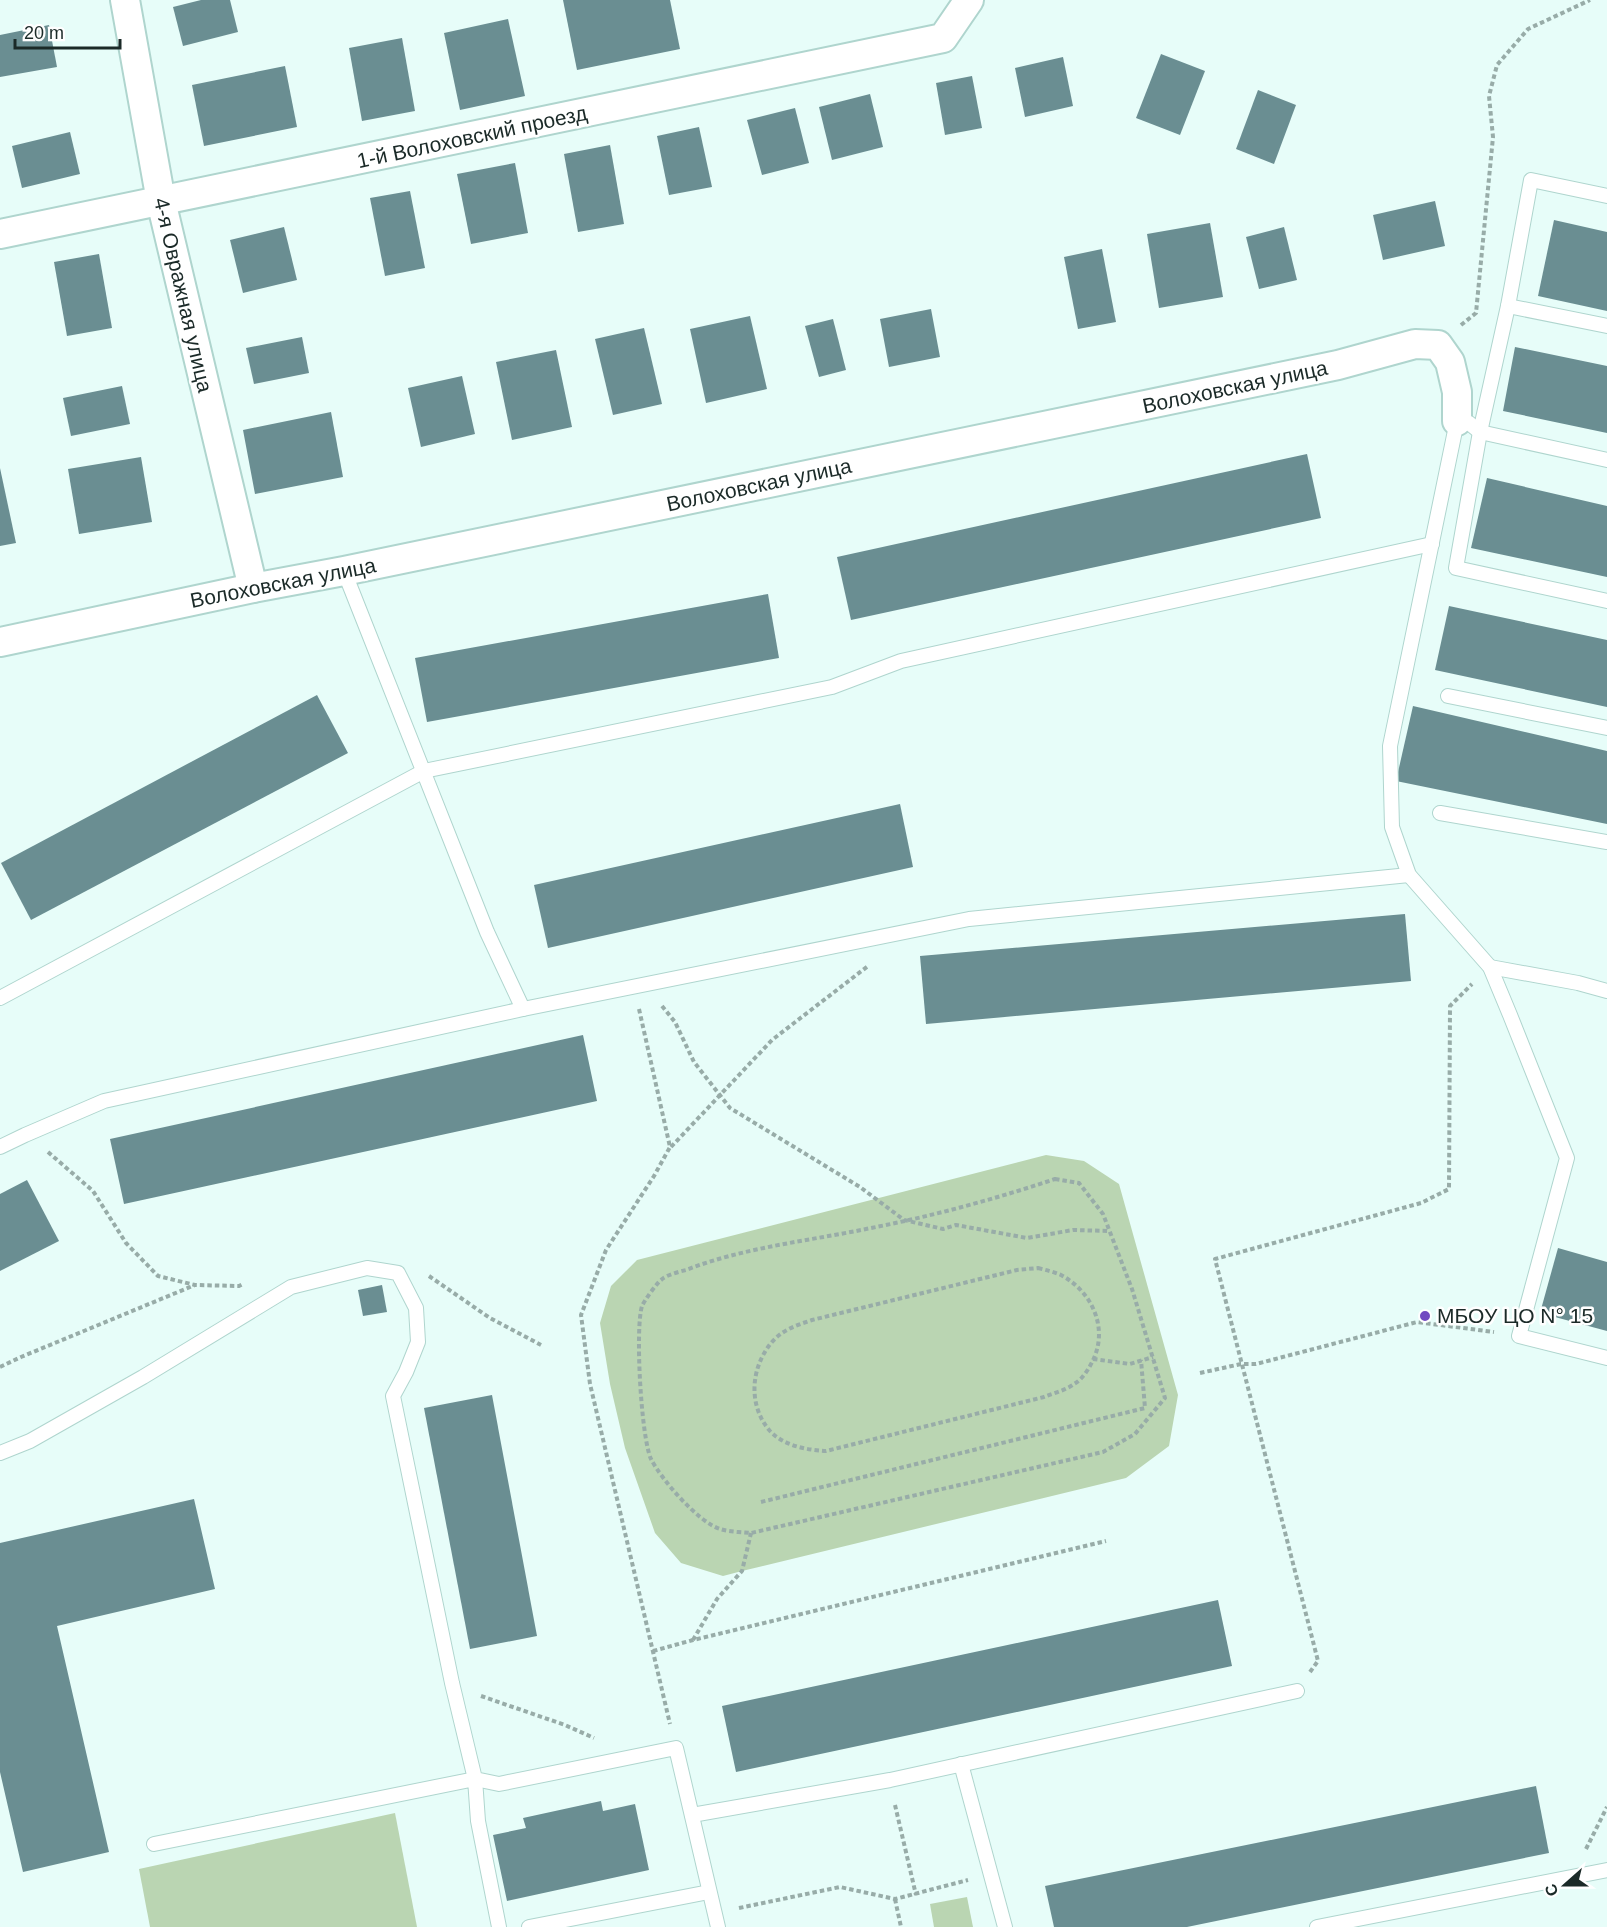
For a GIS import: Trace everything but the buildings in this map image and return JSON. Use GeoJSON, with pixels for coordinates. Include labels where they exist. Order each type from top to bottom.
{"type":"FeatureCollection","features":[{"type":"Feature","properties":{"kind":"street","name":"4-я Овражная улица"},"geometry":{"type":"LineString","coordinates":[[124,0],[160,201],[253,588]]}},
{"type":"Feature","properties":{"kind":"street","name":"1-й Волоховский проезд"},"geometry":{"type":"LineString","coordinates":[[0,234],[943,38],[969,0]]}},
{"type":"Feature","properties":{"kind":"street","name":"Волоховская улица"},"geometry":{"type":"LineString","coordinates":[[0,642],[1338,365],[1415,344],[1438,345]]}},
{"type":"Feature","properties":{"kind":"street"},"geometry":{"type":"LineString","coordinates":[[1438,345],[1450,362],[1468,426]]}},
{"type":"Feature","properties":{"kind":"lane"},"geometry":{"type":"LineString","coordinates":[[1607,196],[1531,180],[1508,306],[1432,544],[1390,746],[1392,827],[1409,875],[1490,967],[1567,1158],[1519,1336],[1607,1358]]}},
{"type":"Feature","properties":{"kind":"lane"},"geometry":{"type":"LineString","coordinates":[[1508,306],[1607,326]]}},
{"type":"Feature","properties":{"kind":"lane"},"geometry":{"type":"LineString","coordinates":[[1468,426],[1607,460]]}},
{"type":"Feature","properties":{"kind":"lane"},"geometry":{"type":"LineString","coordinates":[[1468,426],[1455,568],[1607,601]]}},
{"type":"Feature","properties":{"kind":"lane"},"geometry":{"type":"LineString","coordinates":[[0,998],[424,771],[832,687],[901,661],[1432,544]]}},
{"type":"Feature","properties":{"kind":"lane"},"geometry":{"type":"LineString","coordinates":[[344,571],[488,932],[523,1009]]}},
{"type":"Feature","properties":{"kind":"lane"},"geometry":{"type":"LineString","coordinates":[[1448,696],[1607,728]]}},
{"type":"Feature","properties":{"kind":"lane"},"geometry":{"type":"LineString","coordinates":[[1440,813],[1607,842]]}},
{"type":"Feature","properties":{"kind":"lane"},"geometry":{"type":"LineString","coordinates":[[0,1147],[104,1101],[523,1009],[969,919],[1409,875]]}},
{"type":"Feature","properties":{"kind":"lane"},"geometry":{"type":"LineString","coordinates":[[1490,967],[1578,983],[1607,991]]}},
{"type":"Feature","properties":{"kind":"lane"},"geometry":{"type":"LineString","coordinates":[[0,1453],[30,1441],[133,1383],[291,1287],[367,1268],[398,1273],[416,1308],[418,1342],[393,1396],[452,1683],[476,1779],[478,1821],[499,1927]]}},
{"type":"Feature","properties":{"kind":"lane"},"geometry":{"type":"LineString","coordinates":[[692,1815],[890,1780],[1297,1691]]}},
{"type":"Feature","properties":{"kind":"lane"},"geometry":{"type":"LineString","coordinates":[[154,1844],[476,1779],[499,1784],[676,1748],[718,1927]]}},
{"type":"Feature","properties":{"kind":"lane"},"geometry":{"type":"LineString","coordinates":[[961,1764],[1005,1927]]}},
{"type":"Feature","properties":{"kind":"lane"},"geometry":{"type":"LineString","coordinates":[[1317,1927],[1607,1870]]}},
{"type":"Feature","properties":{"kind":"lane"},"geometry":{"type":"LineString","coordinates":[[529,1927],[709,1892]]}},
{"type":"Feature","properties":{"kind":"path"},"geometry":{"type":"LineString","coordinates":[[1438,345],[1476,313],[1493,137],[1489,96],[1497,65],[1528,28],[1590,0]]}},
{"type":"Feature","properties":{"kind":"path"},"geometry":{"type":"LineString","coordinates":[[676,1748],[590,1384],[581,1316],[606,1250],[670,1147],[772,1040],[874,960]]}},
{"type":"Feature","properties":{"kind":"path"},"geometry":{"type":"LineString","coordinates":[[1297,1691],[1318,1661],[1215,1259],[1421,1203],[1449,1189],[1450,1006],[1490,967]]}},
{"type":"Feature","properties":{"kind":"path"},"geometry":{"type":"LineString","coordinates":[[639,986],[675,1022],[694,1062],[730,1108],[860,1187],[904,1221],[943,1229],[956,1225],[1027,1238],[1073,1230],[1110,1231]]}},
{"type":"Feature","properties":{"kind":"path"},"geometry":{"type":"LineString","coordinates":[[639,986],[670,1147]]}},
{"type":"Feature","properties":{"kind":"path"},"geometry":{"type":"LineString","coordinates":[[25,1135],[93,1191],[126,1243],[158,1276],[195,1285],[239,1286],[250,1282]]}},
{"type":"Feature","properties":{"kind":"path"},"geometry":{"type":"LineString","coordinates":[[1055,1179],[1079,1183],[1103,1214],[1110,1231],[1132,1288],[1165,1398],[1134,1434],[1103,1452],[751,1533],[719,1529],[696,1513],[670,1488],[650,1457],[639,1372],[642,1305],[661,1279],[705,1262],[800,1240],[904,1221],[1055,1179]]}},
{"type":"Feature","properties":{"kind":"path"},"geometry":{"type":"LineString","coordinates":[[1038,1268],[1060,1275],[1078,1287],[1091,1303],[1098,1322],[1099,1346],[1093,1359],[1075,1384],[1044,1397],[826,1451],[805,1450],[771,1432],[760,1417],[754,1398],[754,1377],[761,1358],[772,1341],[789,1329],[812,1320],[1017,1270],[1038,1268]]}},
{"type":"Feature","properties":{"kind":"path"},"geometry":{"type":"LineString","coordinates":[[421,1270],[490,1318],[541,1345]]}},
{"type":"Feature","properties":{"kind":"path"},"geometry":{"type":"LineString","coordinates":[[0,1367],[195,1285]]}},
{"type":"Feature","properties":{"kind":"path"},"geometry":{"type":"LineString","coordinates":[[1200,1373],[1241,1364],[1256,1364],[1417,1322],[1519,1336]]}},
{"type":"Feature","properties":{"kind":"path"},"geometry":{"type":"LineString","coordinates":[[1093,1359],[1130,1364],[1153,1357]]}},
{"type":"Feature","properties":{"kind":"path"},"geometry":{"type":"LineString","coordinates":[[761,1502],[1145,1408],[1142,1360]]}},
{"type":"Feature","properties":{"kind":"path"},"geometry":{"type":"LineString","coordinates":[[693,1640],[717,1599],[742,1571],[751,1533]]}},
{"type":"Feature","properties":{"kind":"path"},"geometry":{"type":"LineString","coordinates":[[653,1651],[1106,1541]]}},
{"type":"Feature","properties":{"kind":"path"},"geometry":{"type":"LineString","coordinates":[[474,1689],[482,1698],[565,1725],[636,1756]]}},
{"type":"Feature","properties":{"kind":"path"},"geometry":{"type":"LineString","coordinates":[[890,1780],[916,1895]]}},
{"type":"Feature","properties":{"kind":"path"},"geometry":{"type":"LineString","coordinates":[[1572,1877],[1607,1807]]}},
{"type":"Feature","properties":{"kind":"path"},"geometry":{"type":"LineString","coordinates":[[715,1913],[840,1887],[895,1899],[989,1874]]}},
{"type":"Feature","properties":{"kind":"path"},"geometry":{"type":"LineString","coordinates":[[895,1899],[901,1927]]}},
{"type":"Feature","properties":{"kind":"green space"},"geometry":{"type":"Polygon","coordinates":[[[1046,1155],[1084,1161],[1119,1184],[1178,1395],[1169,1446],[1126,1478],[723,1576],[681,1563],[655,1533],[625,1448],[610,1384],[600,1323],[611,1286],[637,1260],[1046,1155]]]}},
{"type":"Feature","properties":{"kind":"green space"},"geometry":{"type":"Polygon","coordinates":[[[395,1813],[417,1927],[150,1927],[139,1869],[395,1813]]]}},
{"type":"Feature","properties":{"kind":"green space"},"geometry":{"type":"Polygon","coordinates":[[[967,1897],[973,1927],[934,1927],[930,1904],[967,1897]]]}},
{"type":"Feature","properties":{"kind":"place","name":"МБОУ ЦО N° 15"},"geometry":{"type":"Point","coordinates":[1425,1316]}}]}
